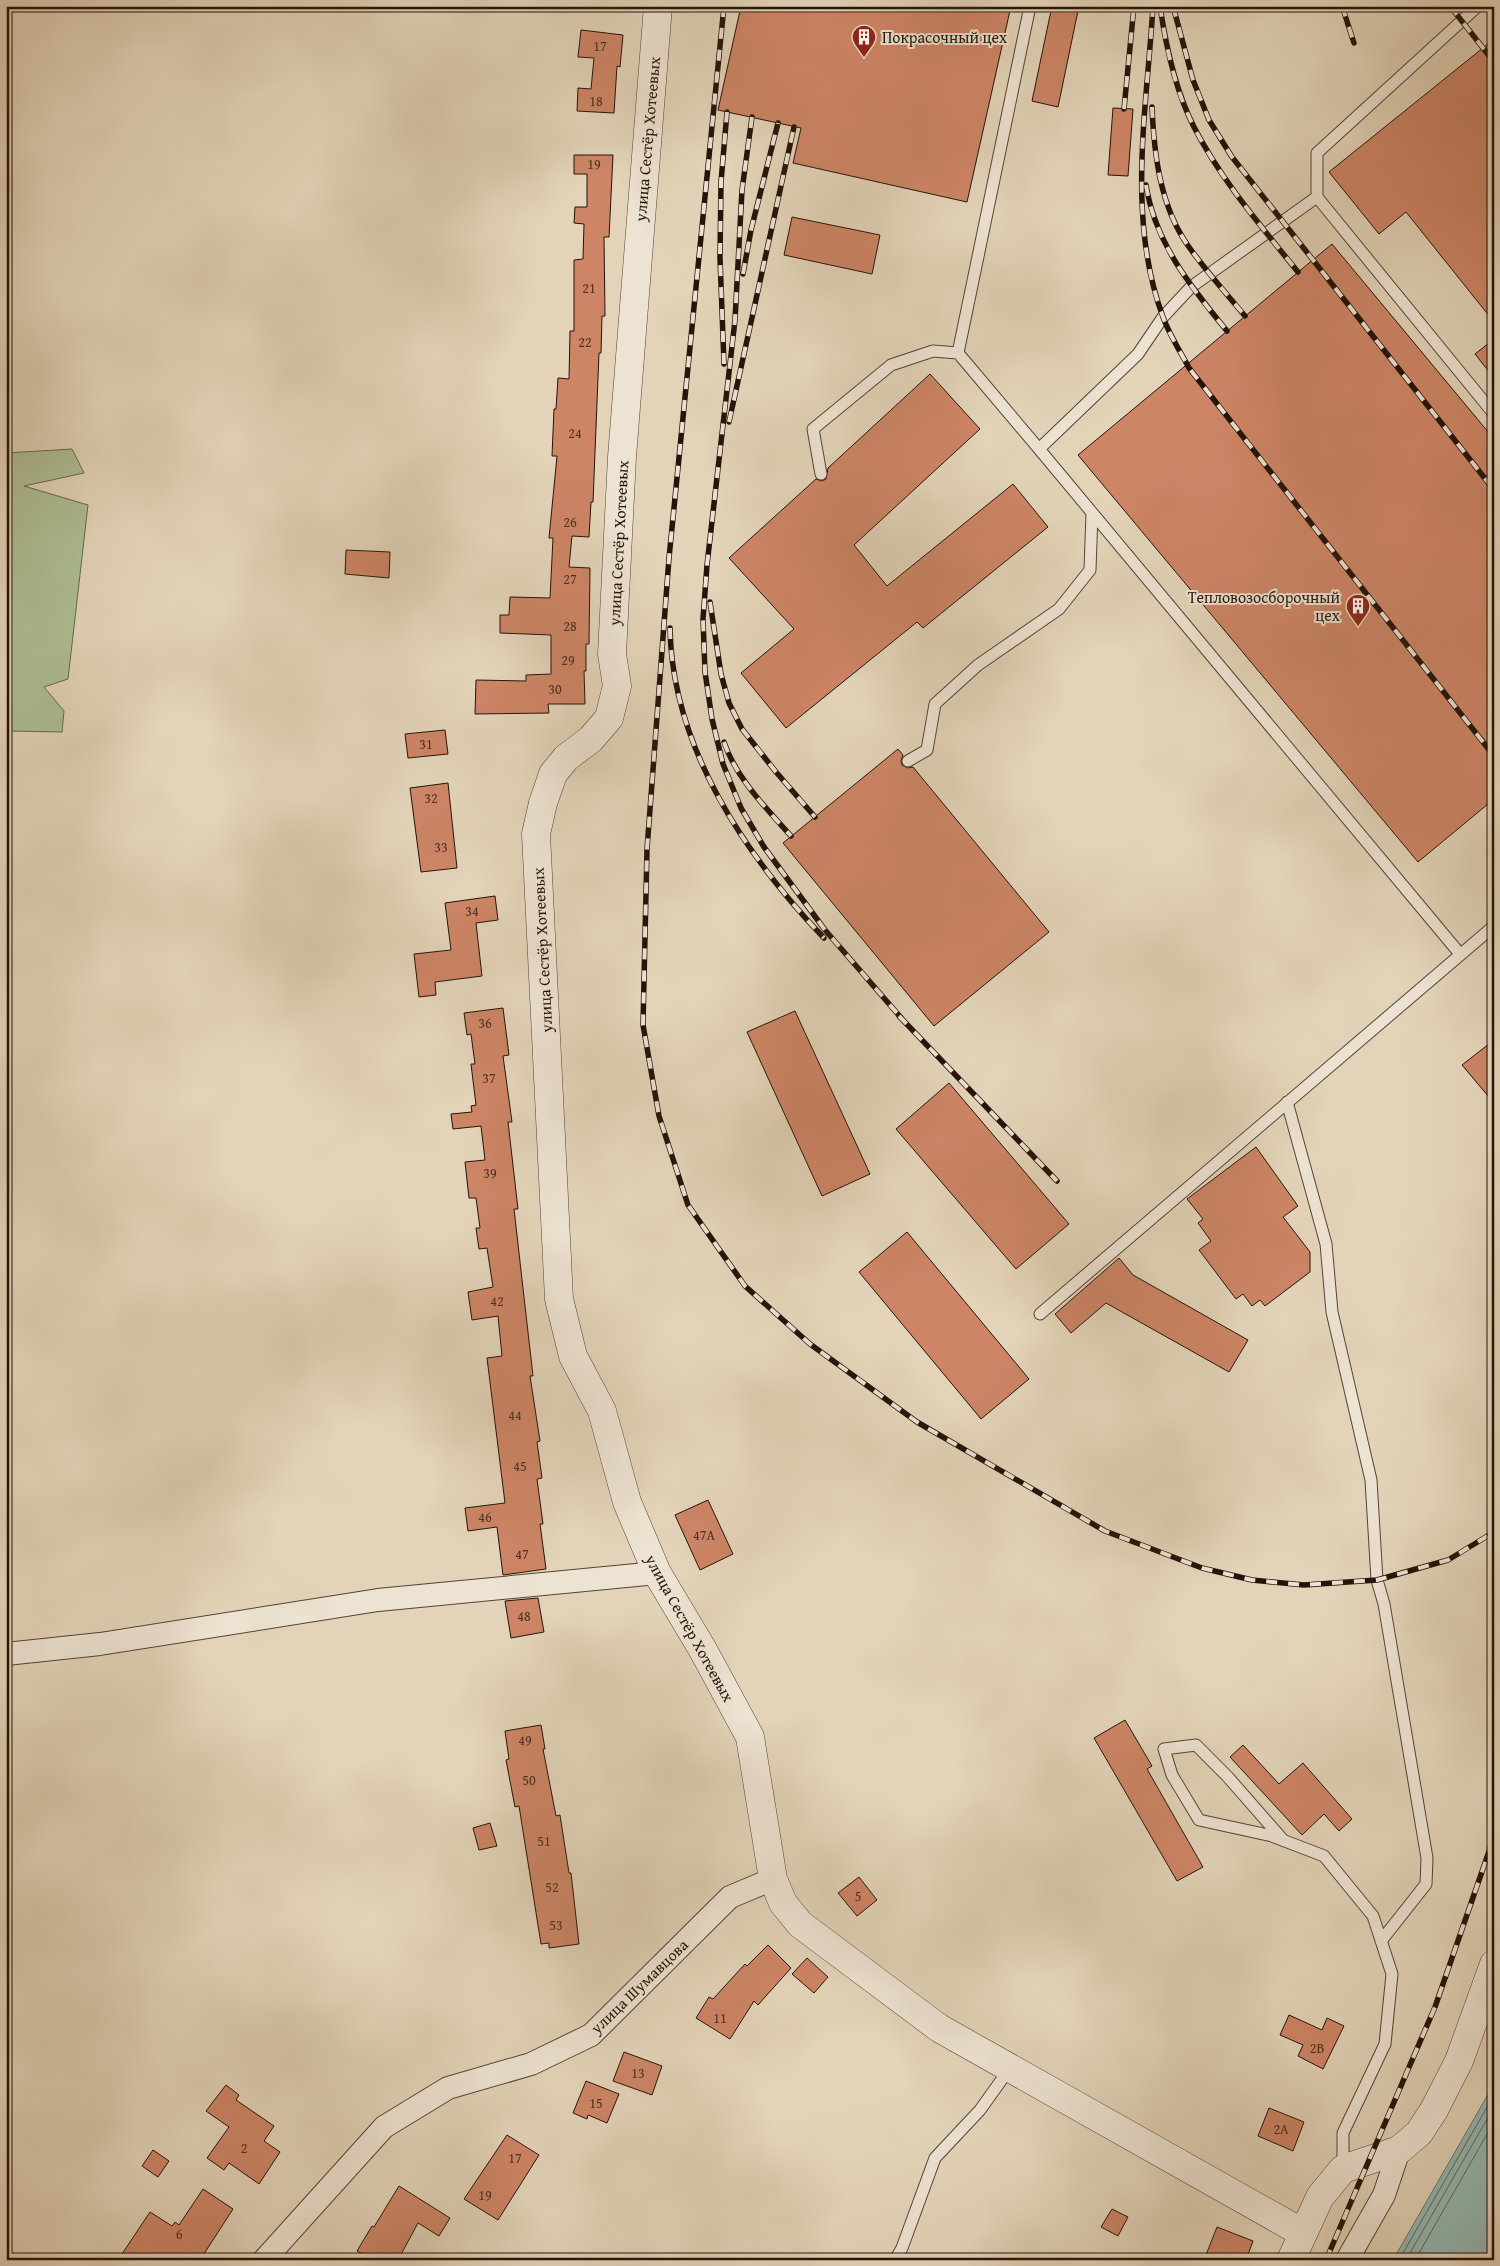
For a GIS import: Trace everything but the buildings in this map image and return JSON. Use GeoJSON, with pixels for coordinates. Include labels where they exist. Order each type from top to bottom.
{"type":"FeatureCollection","features":[{"type":"Feature","properties":{"kind":"street","name":"улица Сестёр Хотеевых"},"geometry":{"type":"LineString","coordinates":[[658,6],[622,457],[612,654],[617,686],[609,718],[591,739],[566,758],[553,774],[543,803],[536,834],[559,1299],[574,1356],[602,1411],[627,1502],[657,1573],[703,1650],[750,1737],[774,1879],[783,1903],[800,1924],[939,2028],[1303,2233]]}},
{"type":"Feature","properties":{"kind":"street"},"geometry":{"type":"LineString","coordinates":[[6,1654],[100,1644],[378,1600],[657,1573]]}},
{"type":"Feature","properties":{"kind":"street","name":"улица Шумавцова"},"geometry":{"type":"LineString","coordinates":[[264,2260],[384,2127],[448,2088],[530,2064],[591,2035],[730,1897],[774,1879]]}},
{"type":"Feature","properties":{"kind":"street"},"geometry":{"type":"LineString","coordinates":[[1291,2260],[1320,2196],[1343,2169],[1399,2150],[1419,2133],[1434,2110],[1459,2061],[1494,1964]]}},
{"type":"Feature","properties":{"kind":"street"},"geometry":{"type":"LineString","coordinates":[[1348,2260],[1384,2195],[1399,2150]]}},
{"type":"Feature","properties":{"kind":"lane"},"geometry":{"type":"LineString","coordinates":[[958,353],[1030,6]]}},
{"type":"Feature","properties":{"kind":"lane"},"geometry":{"type":"LineString","coordinates":[[1478,6],[1317,153],[1317,197],[1494,414]]}},
{"type":"Feature","properties":{"kind":"lane"},"geometry":{"type":"LineString","coordinates":[[1040,449],[1138,354],[1163,317],[1191,287],[1317,197]]}},
{"type":"Feature","properties":{"kind":"lane"},"geometry":{"type":"LineString","coordinates":[[821,474],[813,429],[891,365],[932,351],[958,353],[1460,954]]}},
{"type":"Feature","properties":{"kind":"lane"},"geometry":{"type":"LineString","coordinates":[[908,761],[927,750],[935,704],[978,665],[1059,610],[1090,570],[1092,513]]}},
{"type":"Feature","properties":{"kind":"lane"},"geometry":{"type":"LineString","coordinates":[[1040,1314],[1494,926]]}},
{"type":"Feature","properties":{"kind":"lane"},"geometry":{"type":"LineString","coordinates":[[1287,1102],[1326,1244],[1332,1312],[1371,1480],[1377,1580],[1384,1604],[1427,1858],[1426,1884],[1381,1941]]}},
{"type":"Feature","properties":{"kind":"lane"},"geometry":{"type":"LineString","coordinates":[[1284,1841],[1227,1776],[1196,1745],[1164,1749],[1172,1775],[1199,1820],[1272,1836],[1284,1841],[1324,1856],[1373,1916],[1392,1974],[1385,2044],[1343,2133],[1343,2169]]}},
{"type":"Feature","properties":{"kind":"lane"},"geometry":{"type":"LineString","coordinates":[[895,2260],[902,2248],[935,2158],[980,2110],[1010,2068]]}},
{"type":"Feature","properties":{"kind":"green space"},"geometry":{"type":"Polygon","coordinates":[[[72,449],[84,473],[24,486],[88,505],[68,679],[44,687],[64,711],[62,732],[6,731],[6,453],[72,449]]]}},
{"type":"Feature","properties":{"kind":"water"},"geometry":{"type":"Polygon","coordinates":[[[1494,2084],[1494,2260],[1393,2260],[1494,2084]]]}},
{"type":"Feature","properties":{"kind":"railway"},"geometry":{"type":"LineString","coordinates":[[724,6],[669,558],[647,849],[643,1025],[659,1116],[688,1205],[745,1286],[810,1344],[917,1422],[1105,1531],[1202,1568],[1252,1580],[1304,1585],[1377,1580],[1448,1560],[1494,1532]]}},
{"type":"Feature","properties":{"kind":"railway"},"geometry":{"type":"LineString","coordinates":[[1124,109],[1134,6]]}},
{"type":"Feature","properties":{"kind":"railway"},"geometry":{"type":"LineString","coordinates":[[1153,6],[1144,123],[1142,202],[1145,241],[1152,279],[1168,330],[1189,368],[1494,756]]}},
{"type":"Feature","properties":{"kind":"railway"},"geometry":{"type":"LineString","coordinates":[[1160,6],[1172,68],[1187,113],[1194,127],[1216,166],[1298,272]]}},
{"type":"Feature","properties":{"kind":"railway"},"geometry":{"type":"LineString","coordinates":[[1173,6],[1193,80],[1209,120],[1232,157],[1494,490]]}},
{"type":"Feature","properties":{"kind":"railway"},"geometry":{"type":"LineString","coordinates":[[1342,6],[1354,43]]}},
{"type":"Feature","properties":{"kind":"railway"},"geometry":{"type":"LineString","coordinates":[[1450,6],[1494,62]]}},
{"type":"Feature","properties":{"kind":"railway"},"geometry":{"type":"LineString","coordinates":[[1152,107],[1160,180],[1171,215],[1189,247],[1245,316]]}},
{"type":"Feature","properties":{"kind":"railway"},"geometry":{"type":"LineString","coordinates":[[724,364],[720,258],[721,182],[727,112]]}},
{"type":"Feature","properties":{"kind":"railway"},"geometry":{"type":"LineString","coordinates":[[752,117],[742,190],[735,320],[707,565],[703,619],[705,672],[712,719],[723,764],[741,808],[764,847],[825,930],[903,1020]]}},
{"type":"Feature","properties":{"kind":"railway"},"geometry":{"type":"LineString","coordinates":[[743,274],[751,230],[778,123]]}},
{"type":"Feature","properties":{"kind":"railway"},"geometry":{"type":"LineString","coordinates":[[729,422],[794,127]]}},
{"type":"Feature","properties":{"kind":"railway"},"geometry":{"type":"LineString","coordinates":[[1146,185],[1157,226],[1166,245],[1200,298],[1227,331]]}},
{"type":"Feature","properties":{"kind":"railway"},"geometry":{"type":"LineString","coordinates":[[710,602],[721,674],[729,703],[742,729],[815,817]]}},
{"type":"Feature","properties":{"kind":"railway"},"geometry":{"type":"LineString","coordinates":[[670,628],[674,672],[684,715],[699,756],[718,796],[741,835],[767,871],[824,938]]}},
{"type":"Feature","properties":{"kind":"railway"},"geometry":{"type":"LineString","coordinates":[[724,742],[729,755],[744,780],[791,836]]}},
{"type":"Feature","properties":{"kind":"railway"},"geometry":{"type":"LineString","coordinates":[[899,1016],[1057,1181]]}},
{"type":"Feature","properties":{"kind":"railway"},"geometry":{"type":"LineString","coordinates":[[1326,2260],[1435,2007],[1494,1837]]}},
{"type":"Feature","properties":{"kind":"place","name":"Покрасочный цех"},"geometry":{"type":"Point","coordinates":[864,58]}},
{"type":"Feature","properties":{"kind":"place","name":"Тепловозосборочный цех"},"geometry":{"type":"Point","coordinates":[1358,627]}}]}
